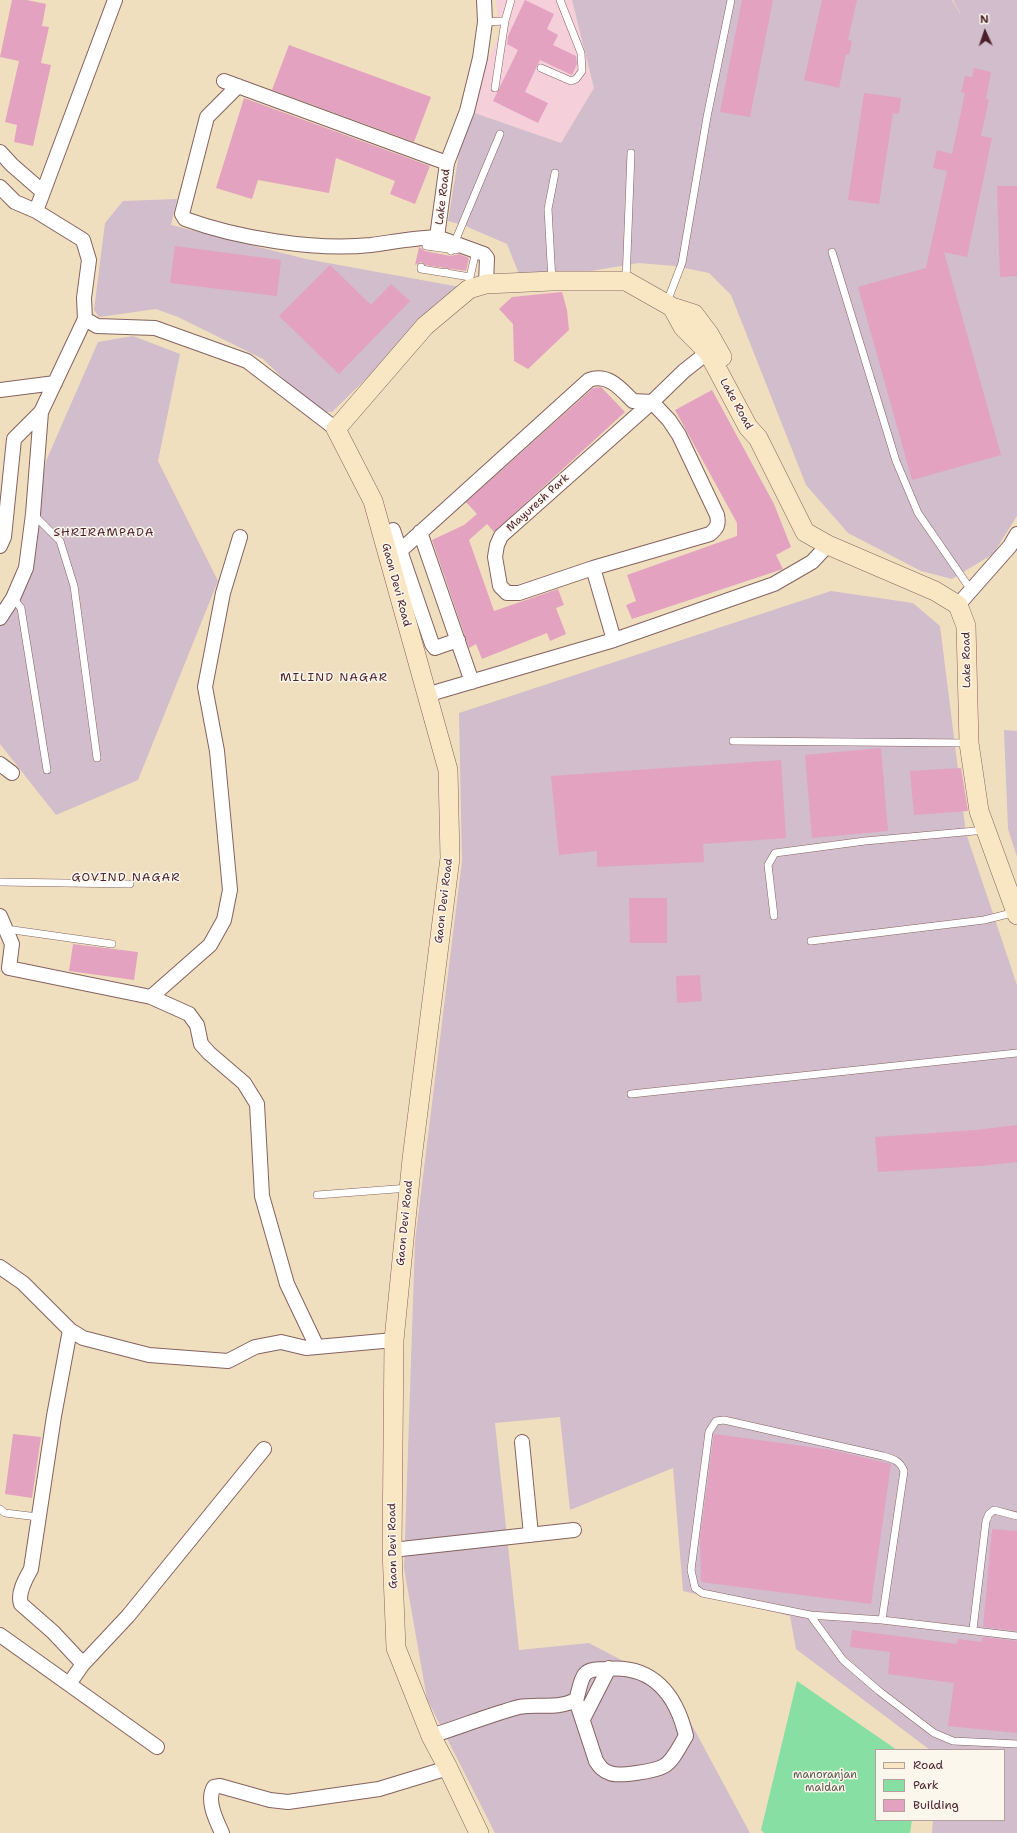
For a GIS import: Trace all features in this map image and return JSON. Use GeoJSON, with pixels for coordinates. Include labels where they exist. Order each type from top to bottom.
{"type":"FeatureCollection","features":[{"type":"Feature","properties":{"kind":"street"},"geometry":{"type":"LineString","coordinates":[[36,211],[115,0]]}},
{"type":"Feature","properties":{"kind":"street","name":"Lake Road"},"geometry":{"type":"LineString","coordinates":[[481,280],[487,258],[484,254],[452,248],[437,237],[447,164],[467,110],[480,58],[485,22],[484,0]]}},
{"type":"Feature","properties":{"kind":"street"},"geometry":{"type":"LineString","coordinates":[[224,81],[447,164]]}},
{"type":"Feature","properties":{"kind":"street"},"geometry":{"type":"LineString","coordinates":[[238,86],[207,117],[182,214],[185,219],[241,234],[308,246],[370,245],[404,239],[437,237]]}},
{"type":"Feature","properties":{"kind":"street"},"geometry":{"type":"LineString","coordinates":[[0,152],[12,165],[43,192]]}},
{"type":"Feature","properties":{"kind":"street"},"geometry":{"type":"LineString","coordinates":[[0,188],[15,202],[36,211],[83,240],[89,260],[84,298],[85,319],[41,412],[14,439],[4,537],[0,546]]}},
{"type":"Feature","properties":{"kind":"street"},"geometry":{"type":"LineString","coordinates":[[336,429],[425,326],[481,280],[626,282],[669,305]]}},
{"type":"Feature","properties":{"kind":"street","name":"Lake Road"},"geometry":{"type":"LineString","coordinates":[[669,305],[694,314],[710,352],[756,425],[758,438],[805,532],[828,545],[935,591],[958,606],[966,626],[968,743],[979,811],[1016,913]]}},
{"type":"Feature","properties":{"kind":"street","name":"Gaon Devi Road"},"geometry":{"type":"LineString","coordinates":[[85,319],[97,326],[155,328],[247,361],[336,429],[373,502],[396,555],[426,695],[448,770],[450,858],[409,1188],[394,1340],[392,1550],[396,1648],[431,1736],[448,1768],[478,1833]]}},
{"type":"Feature","properties":{"kind":"street"},"geometry":{"type":"LineString","coordinates":[[710,352],[711,368],[763,463]]}},
{"type":"Feature","properties":{"kind":"street","name":"Mayuresh Park"},"geometry":{"type":"LineString","coordinates":[[652,402],[669,420],[679,435],[718,515],[719,523],[717,528],[710,534],[593,568],[519,593],[507,593],[500,586],[495,557],[497,545],[501,536],[652,402],[684,371],[710,352]]}},
{"type":"Feature","properties":{"kind":"street"},"geometry":{"type":"LineString","coordinates":[[396,555],[589,380],[596,377],[604,378],[616,384],[633,400],[652,402]]}},
{"type":"Feature","properties":{"kind":"street"},"geometry":{"type":"LineString","coordinates":[[0,390],[55,383]]}},
{"type":"Feature","properties":{"kind":"street"},"geometry":{"type":"LineString","coordinates":[[0,618],[13,598],[26,568],[33,514],[41,412]]}},
{"type":"Feature","properties":{"kind":"street"},"geometry":{"type":"LineString","coordinates":[[393,530],[396,555],[432,644],[435,648],[458,640]]}},
{"type":"Feature","properties":{"kind":"street"},"geometry":{"type":"LineString","coordinates":[[420,532],[472,682]]}},
{"type":"Feature","properties":{"kind":"street"},"geometry":{"type":"LineString","coordinates":[[958,606],[1010,546],[1017,534]]}},
{"type":"Feature","properties":{"kind":"street"},"geometry":{"type":"LineString","coordinates":[[150,997],[210,945],[224,920],[230,890],[217,751],[205,687],[223,593],[240,537]]}},
{"type":"Feature","properties":{"kind":"street"},"geometry":{"type":"LineString","coordinates":[[426,695],[614,640],[774,584],[812,562],[828,545]]}},
{"type":"Feature","properties":{"kind":"street"},"geometry":{"type":"LineString","coordinates":[[593,568],[614,640]]}},
{"type":"Feature","properties":{"kind":"street"},"geometry":{"type":"LineString","coordinates":[[0,764],[12,772]]}},
{"type":"Feature","properties":{"kind":"street"},"geometry":{"type":"LineString","coordinates":[[3,922],[12,944],[4,970],[150,997],[189,1014],[197,1025],[201,1044],[209,1053],[244,1083],[257,1104],[262,1196],[287,1284],[317,1348]]}},
{"type":"Feature","properties":{"kind":"street"},"geometry":{"type":"LineString","coordinates":[[0,1267],[23,1283],[70,1330],[83,1338],[149,1355],[228,1361],[255,1347],[281,1342],[306,1348],[317,1348],[394,1340]]}},
{"type":"Feature","properties":{"kind":"street"},"geometry":{"type":"LineString","coordinates":[[70,1330],[54,1416],[31,1569],[25,1580],[20,1598],[21,1604],[53,1632],[83,1664]]}},
{"type":"Feature","properties":{"kind":"street"},"geometry":{"type":"LineString","coordinates":[[522,1442],[530,1535]]}},
{"type":"Feature","properties":{"kind":"street"},"geometry":{"type":"LineString","coordinates":[[68,1684],[83,1664],[128,1616],[264,1449]]}},
{"type":"Feature","properties":{"kind":"street"},"geometry":{"type":"LineString","coordinates":[[392,1550],[574,1530]]}},
{"type":"Feature","properties":{"kind":"street"},"geometry":{"type":"LineString","coordinates":[[0,1635],[157,1747]]}},
{"type":"Feature","properties":{"kind":"street"},"geometry":{"type":"LineString","coordinates":[[583,1719],[608,1668]]}},
{"type":"Feature","properties":{"kind":"street"},"geometry":{"type":"LineString","coordinates":[[608,1668],[629,1669],[658,1683],[665,1689],[680,1716],[686,1736],[674,1755],[664,1766],[648,1771],[611,1774],[600,1768],[596,1761],[576,1700],[584,1675],[588,1671],[608,1668]]}},
{"type":"Feature","properties":{"kind":"street"},"geometry":{"type":"LineString","coordinates":[[431,1736],[520,1707],[550,1707],[576,1700]]}},
{"type":"Feature","properties":{"kind":"street"},"geometry":{"type":"LineString","coordinates":[[222,1833],[215,1820],[211,1798],[214,1787],[220,1786],[270,1800],[288,1802],[379,1789],[448,1768]]}},
{"type":"Feature","properties":{"kind":"lane"},"geometry":{"type":"LineString","coordinates":[[495,88],[505,21],[511,0]]}},
{"type":"Feature","properties":{"kind":"lane"},"geometry":{"type":"LineString","coordinates":[[541,68],[571,81],[576,79],[582,71],[581,53],[560,0]]}},
{"type":"Feature","properties":{"kind":"lane"},"geometry":{"type":"LineString","coordinates":[[669,305],[682,263],[707,117],[731,0]]}},
{"type":"Feature","properties":{"kind":"lane"},"geometry":{"type":"LineString","coordinates":[[485,22],[505,21]]}},
{"type":"Feature","properties":{"kind":"lane"},"geometry":{"type":"LineString","coordinates":[[426,246],[452,248],[500,134]]}},
{"type":"Feature","properties":{"kind":"lane"},"geometry":{"type":"LineString","coordinates":[[626,282],[631,153]]}},
{"type":"Feature","properties":{"kind":"lane"},"geometry":{"type":"LineString","coordinates":[[552,281],[548,209],[555,173]]}},
{"type":"Feature","properties":{"kind":"lane"},"geometry":{"type":"LineString","coordinates":[[832,252],[896,461],[918,513],[972,590]]}},
{"type":"Feature","properties":{"kind":"lane"},"geometry":{"type":"LineString","coordinates":[[421,267],[421,269],[481,280]]}},
{"type":"Feature","properties":{"kind":"lane"},"geometry":{"type":"LineString","coordinates":[[33,514],[60,541],[74,586],[97,758]]}},
{"type":"Feature","properties":{"kind":"lane"},"geometry":{"type":"LineString","coordinates":[[13,598],[21,608],[47,770]]}},
{"type":"Feature","properties":{"kind":"lane"},"geometry":{"type":"LineString","coordinates":[[733,742],[968,743]]}},
{"type":"Feature","properties":{"kind":"lane"},"geometry":{"type":"LineString","coordinates":[[774,916],[768,866],[774,853],[864,841],[986,830]]}},
{"type":"Feature","properties":{"kind":"lane"},"geometry":{"type":"LineString","coordinates":[[0,882],[130,884]]}},
{"type":"Feature","properties":{"kind":"lane"},"geometry":{"type":"LineString","coordinates":[[811,941],[984,920],[1016,913]]}},
{"type":"Feature","properties":{"kind":"lane"},"geometry":{"type":"LineString","coordinates":[[3,922],[112,944]]}},
{"type":"Feature","properties":{"kind":"lane"},"geometry":{"type":"LineString","coordinates":[[631,1094],[1017,1053]]}},
{"type":"Feature","properties":{"kind":"lane"},"geometry":{"type":"LineString","coordinates":[[317,1195],[409,1188]]}},
{"type":"Feature","properties":{"kind":"lane"},"geometry":{"type":"LineString","coordinates":[[882,1620],[904,1472],[902,1464],[896,1460],[883,1456],[724,1420],[716,1421],[709,1432],[691,1570],[695,1588],[702,1593],[810,1615],[882,1620],[1017,1636]]}},
{"type":"Feature","properties":{"kind":"lane"},"geometry":{"type":"LineString","coordinates":[[0,1509],[5,1513],[38,1517]]}},
{"type":"Feature","properties":{"kind":"lane"},"geometry":{"type":"LineString","coordinates":[[973,1630],[986,1521],[989,1514],[994,1510],[1017,1516]]}},
{"type":"Feature","properties":{"kind":"lane"},"geometry":{"type":"LineString","coordinates":[[810,1615],[843,1660],[879,1691],[934,1733],[953,1741],[1017,1744]]}},
{"type":"Feature","properties":{"kind":"shaded area"},"geometry":{"type":"Polygon","coordinates":[[[496,0],[572,0],[594,88],[561,143],[466,110],[500,33],[496,0]]]}},
{"type":"Feature","properties":{"kind":"shaded area"},"geometry":{"type":"Polygon","coordinates":[[[572,0],[952,0],[963,19],[953,0],[1017,0],[1017,516],[993,554],[952,579],[921,571],[848,533],[806,485],[731,295],[709,273],[675,266],[638,263],[591,271],[519,274],[507,244],[463,225],[448,221],[466,110],[561,143],[594,88],[572,0]]]}},
{"type":"Feature","properties":{"kind":"shaded area"},"geometry":{"type":"Polygon","coordinates":[[[177,199],[171,225],[306,259],[460,287],[332,412],[317,411],[263,359],[178,317],[156,309],[99,317],[94,310],[105,223],[123,201],[177,199]]]}},
{"type":"Feature","properties":{"kind":"shaded area"},"geometry":{"type":"Polygon","coordinates":[[[133,336],[180,354],[158,461],[218,581],[138,780],[56,815],[0,744],[0,625],[25,585],[46,461],[98,342],[133,336]]]}},
{"type":"Feature","properties":{"kind":"shaded area"},"geometry":{"type":"Polygon","coordinates":[[[831,591],[913,603],[940,626],[966,833],[1017,985],[1017,1833],[932,1833],[933,1821],[1005,1821],[1005,1749],[929,1749],[796,1649],[790,1616],[683,1591],[673,1468],[570,1510],[560,1417],[495,1423],[519,1650],[589,1643],[671,1686],[750,1833],[495,1833],[427,1699],[404,1568],[415,1241],[462,861],[459,713],[831,591]]]}},
{"type":"Feature","properties":{"kind":"shaded area"},"geometry":{"type":"Polygon","coordinates":[[[1004,730],[1017,731],[1017,857],[1008,829],[1004,730]]]}},
{"type":"Feature","properties":{"kind":"green space","name":"manoranjan maidan"},"geometry":{"type":"Polygon","coordinates":[[[797,1681],[896,1749],[875,1749],[875,1821],[912,1821],[910,1833],[764,1833],[761,1830],[797,1681]]]}},
{"type":"Feature","properties":{"kind":"building"},"geometry":{"type":"Polygon","coordinates":[[[12,0],[27,0],[46,4],[42,26],[49,27],[41,63],[51,65],[33,146],[14,142],[17,125],[5,122],[19,61],[0,57],[12,0]]]}},
{"type":"Feature","properties":{"kind":"building"},"geometry":{"type":"Polygon","coordinates":[[[525,0],[554,14],[547,29],[558,35],[553,45],[576,56],[577,64],[572,75],[540,60],[525,92],[548,103],[538,123],[493,101],[518,50],[507,44],[508,36],[525,0]]]}},
{"type":"Feature","properties":{"kind":"building"},"geometry":{"type":"Polygon","coordinates":[[[742,0],[773,0],[750,117],[720,112],[742,0]]]}},
{"type":"Feature","properties":{"kind":"building"},"geometry":{"type":"Polygon","coordinates":[[[822,0],[857,0],[848,40],[852,41],[849,55],[846,54],[839,88],[804,80],[822,0]]]}},
{"type":"Feature","properties":{"kind":"building"},"geometry":{"type":"Polygon","coordinates":[[[289,45],[431,97],[414,142],[272,90],[289,45]]]}},
{"type":"Feature","properties":{"kind":"building"},"geometry":{"type":"Polygon","coordinates":[[[974,68],[991,72],[986,99],[989,100],[981,136],[992,138],[967,257],[944,252],[1001,455],[912,480],[858,287],[926,268],[947,171],[933,168],[937,150],[952,154],[965,93],[961,92],[965,76],[972,77],[974,68]]]}},
{"type":"Feature","properties":{"kind":"building"},"geometry":{"type":"Polygon","coordinates":[[[864,93],[901,98],[899,114],[893,113],[879,204],[848,200],[864,93]]]}},
{"type":"Feature","properties":{"kind":"building"},"geometry":{"type":"Polygon","coordinates":[[[244,98],[430,166],[415,204],[390,194],[395,181],[336,158],[329,193],[258,180],[252,199],[216,188],[244,98]]]}},
{"type":"Feature","properties":{"kind":"building"},"geometry":{"type":"Polygon","coordinates":[[[997,186],[1017,186],[1017,276],[1000,277],[997,186]]]}},
{"type":"Feature","properties":{"kind":"building"},"geometry":{"type":"Polygon","coordinates":[[[175,246],[281,260],[277,296],[170,283],[175,246]]]}},
{"type":"Feature","properties":{"kind":"building"},"geometry":{"type":"Polygon","coordinates":[[[419,247],[425,251],[451,256],[459,254],[469,258],[466,271],[425,265],[421,262],[415,265],[419,247]]]}},
{"type":"Feature","properties":{"kind":"building"},"geometry":{"type":"Polygon","coordinates":[[[330,265],[371,305],[391,284],[410,301],[339,374],[279,316],[330,265]]]}},
{"type":"Feature","properties":{"kind":"building"},"geometry":{"type":"Polygon","coordinates":[[[562,292],[567,310],[569,330],[528,369],[514,361],[513,324],[499,309],[512,297],[562,292]]]}},
{"type":"Feature","properties":{"kind":"building"},"geometry":{"type":"Polygon","coordinates":[[[601,387],[625,412],[494,532],[487,524],[469,540],[494,611],[558,589],[564,605],[556,608],[566,634],[550,641],[547,633],[482,659],[476,644],[469,648],[432,540],[464,525],[477,514],[466,502],[593,388],[601,387]]]}},
{"type":"Feature","properties":{"kind":"building"},"geometry":{"type":"Polygon","coordinates":[[[712,390],[774,504],[791,547],[776,555],[783,569],[632,619],[626,605],[636,601],[627,575],[737,536],[737,523],[675,410],[712,390]]]}},
{"type":"Feature","properties":{"kind":"building"},"geometry":{"type":"Polygon","coordinates":[[[881,748],[888,831],[812,838],[805,755],[881,748]]]}},
{"type":"Feature","properties":{"kind":"building"},"geometry":{"type":"Polygon","coordinates":[[[781,760],[786,838],[703,844],[704,862],[597,867],[597,851],[559,855],[551,776],[781,760]]]}},
{"type":"Feature","properties":{"kind":"building"},"geometry":{"type":"Polygon","coordinates":[[[961,768],[968,811],[914,815],[910,771],[961,768]]]}},
{"type":"Feature","properties":{"kind":"building"},"geometry":{"type":"Polygon","coordinates":[[[629,898],[667,898],[667,943],[630,943],[629,898]]]}},
{"type":"Feature","properties":{"kind":"building"},"geometry":{"type":"Polygon","coordinates":[[[73,944],[138,952],[134,980],[69,971],[73,944]]]}},
{"type":"Feature","properties":{"kind":"building"},"geometry":{"type":"Polygon","coordinates":[[[700,975],[702,1001],[677,1003],[676,976],[700,975]]]}},
{"type":"Feature","properties":{"kind":"building"},"geometry":{"type":"Polygon","coordinates":[[[1017,1125],[1017,1162],[980,1166],[878,1172],[875,1137],[976,1130],[1017,1125]]]}},
{"type":"Feature","properties":{"kind":"building"},"geometry":{"type":"Polygon","coordinates":[[[13,1434],[41,1437],[32,1498],[5,1494],[13,1434]]]}},
{"type":"Feature","properties":{"kind":"building"},"geometry":{"type":"Polygon","coordinates":[[[714,1434],[832,1450],[891,1464],[871,1604],[701,1582],[700,1538],[714,1434]]]}},
{"type":"Feature","properties":{"kind":"building"},"geometry":{"type":"Polygon","coordinates":[[[992,1529],[1017,1531],[1017,1631],[983,1627],[992,1529]]]}},
{"type":"Feature","properties":{"kind":"building"},"geometry":{"type":"Polygon","coordinates":[[[852,1630],[957,1644],[958,1639],[982,1642],[982,1637],[1017,1641],[1017,1733],[948,1726],[954,1683],[888,1674],[890,1652],[850,1647],[852,1630]]]}},
{"type":"Feature","properties":{"kind":"district","name":"SHRIRAMPADA"},"geometry":{"type":"Point","coordinates":[104,533]}},
{"type":"Feature","properties":{"kind":"district","name":"MILIND NAGAR"},"geometry":{"type":"Point","coordinates":[334,678]}},
{"type":"Feature","properties":{"kind":"district","name":"GOVIND NAGAR"},"geometry":{"type":"Point","coordinates":[126,878]}}]}
